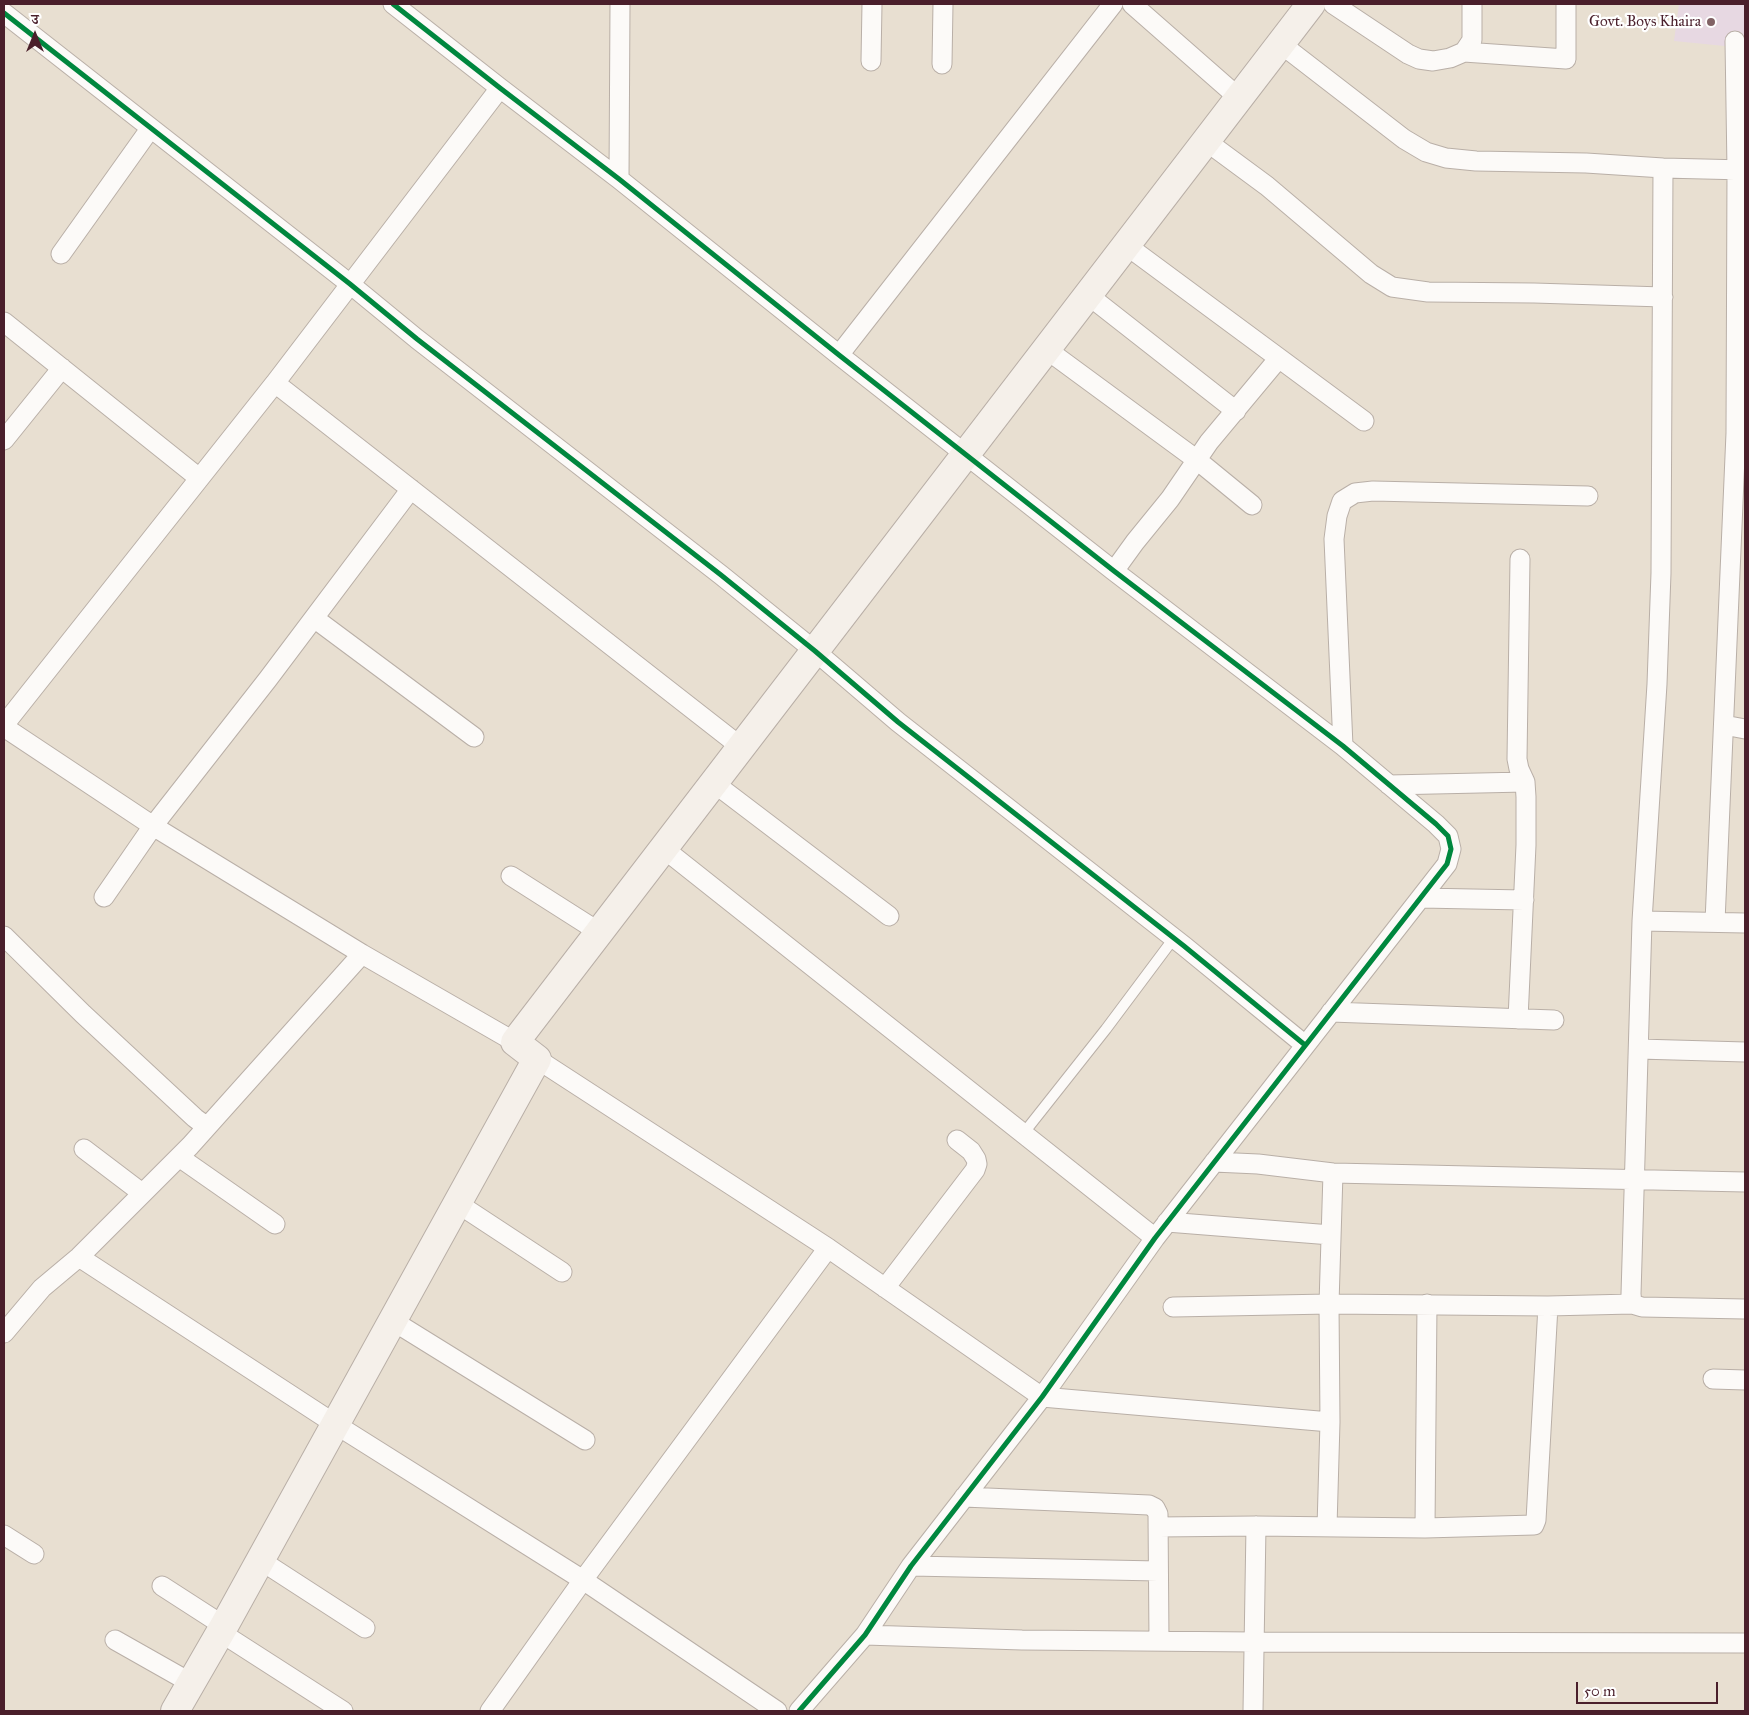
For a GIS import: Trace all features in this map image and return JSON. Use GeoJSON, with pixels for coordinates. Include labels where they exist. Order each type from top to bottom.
{"type":"FeatureCollection","features":[{"type":"Feature","properties":{"kind":"street"},"geometry":{"type":"LineString","coordinates":[[393,4],[620,179],[965,455],[1342,746],[1448,836],[1451,849],[1447,864],[1154,1238],[1042,1397],[911,1566],[865,1635],[799,1711]]}},
{"type":"Feature","properties":{"kind":"street"},"geometry":{"type":"LineString","coordinates":[[620,4],[620,179]]}},
{"type":"Feature","properties":{"kind":"street"},"geometry":{"type":"LineString","coordinates":[[871,61],[872,4]]}},
{"type":"Feature","properties":{"kind":"street"},"geometry":{"type":"LineString","coordinates":[[942,64],[943,4]]}},
{"type":"Feature","properties":{"kind":"street"},"geometry":{"type":"LineString","coordinates":[[839,356],[1113,4]]}},
{"type":"Feature","properties":{"kind":"street"},"geometry":{"type":"LineString","coordinates":[[1132,4],[1239,98]]}},
{"type":"Feature","properties":{"kind":"street"},"geometry":{"type":"LineString","coordinates":[[515,1042],[1311,4]]}},
{"type":"Feature","properties":{"kind":"street"},"geometry":{"type":"LineString","coordinates":[[1334,4],[1408,54],[1419,59],[1433,61],[1450,58],[1464,52],[1566,59],[1566,4]]}},
{"type":"Feature","properties":{"kind":"street"},"geometry":{"type":"LineString","coordinates":[[1464,52],[1472,40],[1472,4]]}},
{"type":"Feature","properties":{"kind":"street"},"geometry":{"type":"LineString","coordinates":[[4,13],[350,284],[417,339],[621,496],[815,651],[898,722],[1174,938],[1305,1046]]}},
{"type":"Feature","properties":{"kind":"street"},"geometry":{"type":"LineString","coordinates":[[1716,922],[1736,433],[1741,170],[1735,41]]}},
{"type":"Feature","properties":{"kind":"street"},"geometry":{"type":"LineString","coordinates":[[1281,44],[1389,127],[1426,152],[1446,158],[1476,161],[1586,163],[1663,168],[1741,170]]}},
{"type":"Feature","properties":{"kind":"street"},"geometry":{"type":"LineString","coordinates":[[500,88],[274,383],[4,726],[153,826],[362,954],[515,1042],[537,1059],[828,1248],[1042,1397],[1330,1422]]}},
{"type":"Feature","properties":{"kind":"street"},"geometry":{"type":"LineString","coordinates":[[61,254],[150,129]]}},
{"type":"Feature","properties":{"kind":"street"},"geometry":{"type":"LineString","coordinates":[[1206,141],[1267,186],[1371,274],[1392,287],[1428,292],[1663,297]]}},
{"type":"Feature","properties":{"kind":"street"},"geometry":{"type":"LineString","coordinates":[[1632,1304],[1642,921],[1657,684],[1661,572],[1663,168]]}},
{"type":"Feature","properties":{"kind":"street"},"geometry":{"type":"LineString","coordinates":[[1126,245],[1364,421]]}},
{"type":"Feature","properties":{"kind":"street"},"geometry":{"type":"LineString","coordinates":[[1088,295],[1236,410]]}},
{"type":"Feature","properties":{"kind":"street"},"geometry":{"type":"LineString","coordinates":[[4,322],[199,478]]}},
{"type":"Feature","properties":{"kind":"street"},"geometry":{"type":"LineString","coordinates":[[1046,349],[1197,460],[1252,505]]}},
{"type":"Feature","properties":{"kind":"street"},"geometry":{"type":"LineString","coordinates":[[1114,571],[1134,542],[1170,499],[1197,460],[1279,358]]}},
{"type":"Feature","properties":{"kind":"street"},"geometry":{"type":"LineString","coordinates":[[4,440],[62,368]]}},
{"type":"Feature","properties":{"kind":"street"},"geometry":{"type":"LineString","coordinates":[[274,383],[741,747]]}},
{"type":"Feature","properties":{"kind":"street"},"geometry":{"type":"LineString","coordinates":[[104,897],[153,826],[411,489]]}},
{"type":"Feature","properties":{"kind":"street"},"geometry":{"type":"LineString","coordinates":[[1342,746],[1334,539],[1337,516],[1342,501],[1355,493],[1373,491],[1588,496]]}},
{"type":"Feature","properties":{"kind":"street"},"geometry":{"type":"LineString","coordinates":[[1518,1019],[1526,845],[1525,782],[1517,759],[1520,559]]}},
{"type":"Feature","properties":{"kind":"street"},"geometry":{"type":"LineString","coordinates":[[314,618],[474,737]]}},
{"type":"Feature","properties":{"kind":"street"},"geometry":{"type":"LineString","coordinates":[[1724,725],[1745,729]]}},
{"type":"Feature","properties":{"kind":"street"},"geometry":{"type":"LineString","coordinates":[[1390,785],[1525,782]]}},
{"type":"Feature","properties":{"kind":"street"},"geometry":{"type":"LineString","coordinates":[[714,783],[888,916]]}},
{"type":"Feature","properties":{"kind":"street"},"geometry":{"type":"LineString","coordinates":[[663,848],[1154,1238]]}},
{"type":"Feature","properties":{"kind":"street"},"geometry":{"type":"LineString","coordinates":[[511,876],[600,932]]}},
{"type":"Feature","properties":{"kind":"street"},"geometry":{"type":"LineString","coordinates":[[1421,898],[1524,900]]}},
{"type":"Feature","properties":{"kind":"street"},"geometry":{"type":"LineString","coordinates":[[1642,921],[1745,923]]}},
{"type":"Feature","properties":{"kind":"street"},"geometry":{"type":"LineString","coordinates":[[4,936],[90,1021],[207,1127]]}},
{"type":"Feature","properties":{"kind":"street"},"geometry":{"type":"LineString","coordinates":[[4,1333],[42,1288],[78,1257],[179,1158],[362,954]]}},
{"type":"Feature","properties":{"kind":"street"},"geometry":{"type":"LineString","coordinates":[[1331,1012],[1554,1020]]}},
{"type":"Feature","properties":{"kind":"street"},"geometry":{"type":"LineString","coordinates":[[1639,1049],[1745,1052]]}},
{"type":"Feature","properties":{"kind":"street"},"geometry":{"type":"LineString","coordinates":[[175,1711],[537,1059]]}},
{"type":"Feature","properties":{"kind":"street"},"geometry":{"type":"LineString","coordinates":[[886,1288],[975,1170],[976,1159],[957,1140]]}},
{"type":"Feature","properties":{"kind":"street"},"geometry":{"type":"LineString","coordinates":[[84,1149],[142,1193]]}},
{"type":"Feature","properties":{"kind":"street"},"geometry":{"type":"LineString","coordinates":[[179,1158],[275,1224]]}},
{"type":"Feature","properties":{"kind":"street"},"geometry":{"type":"LineString","coordinates":[[1214,1162],[1258,1164],[1333,1173],[1745,1182]]}},
{"type":"Feature","properties":{"kind":"street"},"geometry":{"type":"LineString","coordinates":[[1327,1526],[1330,1422],[1329,1304],[1333,1173]]}},
{"type":"Feature","properties":{"kind":"street"},"geometry":{"type":"LineString","coordinates":[[457,1203],[562,1272]]}},
{"type":"Feature","properties":{"kind":"street"},"geometry":{"type":"LineString","coordinates":[[1167,1222],[1331,1236]]}},
{"type":"Feature","properties":{"kind":"street"},"geometry":{"type":"LineString","coordinates":[[490,1711],[582,1580],[828,1248]]}},
{"type":"Feature","properties":{"kind":"street"},"geometry":{"type":"LineString","coordinates":[[78,1257],[335,1424],[582,1580],[777,1711]]}},
{"type":"Feature","properties":{"kind":"street"},"geometry":{"type":"LineString","coordinates":[[1173,1307],[1329,1304],[1548,1306],[1632,1304],[1642,1307],[1745,1309]]}},
{"type":"Feature","properties":{"kind":"street"},"geometry":{"type":"LineString","coordinates":[[1425,1528],[1427,1304]]}},
{"type":"Feature","properties":{"kind":"street"},"geometry":{"type":"LineString","coordinates":[[1158,1528],[1327,1526],[1425,1528],[1534,1525],[1536,1520],[1548,1306]]}},
{"type":"Feature","properties":{"kind":"street"},"geometry":{"type":"LineString","coordinates":[[393,1321],[585,1440]]}},
{"type":"Feature","properties":{"kind":"street"},"geometry":{"type":"LineString","coordinates":[[1713,1379],[1745,1380]]}},
{"type":"Feature","properties":{"kind":"street"},"geometry":{"type":"LineString","coordinates":[[964,1497],[1149,1505],[1155,1508],[1158,1514],[1159,1641]]}},
{"type":"Feature","properties":{"kind":"street"},"geometry":{"type":"LineString","coordinates":[[1253,1711],[1256,1526]]}},
{"type":"Feature","properties":{"kind":"street"},"geometry":{"type":"LineString","coordinates":[[4,1535],[34,1554]]}},
{"type":"Feature","properties":{"kind":"street"},"geometry":{"type":"LineString","coordinates":[[260,1560],[365,1628]]}},
{"type":"Feature","properties":{"kind":"street"},"geometry":{"type":"LineString","coordinates":[[911,1566],[1158,1571]]}},
{"type":"Feature","properties":{"kind":"street"},"geometry":{"type":"LineString","coordinates":[[162,1586],[343,1711]]}},
{"type":"Feature","properties":{"kind":"street"},"geometry":{"type":"LineString","coordinates":[[865,1635],[1022,1640],[1745,1643]]}},
{"type":"Feature","properties":{"kind":"street"},"geometry":{"type":"LineString","coordinates":[[115,1640],[191,1683]]}},
{"type":"Feature","properties":{"kind":"lane"},"geometry":{"type":"LineString","coordinates":[[1023,1134],[1106,1029],[1174,938]]}},
{"type":"Feature","properties":{"kind":"shaded area","name":"Govt. Boys Khaira"},"geometry":{"type":"Polygon","coordinates":[[[1679,4],[1745,4],[1745,48],[1674,41],[1679,4]]]}},
{"type":"Feature","properties":{"kind":"cycle path"},"geometry":{"type":"LineString","coordinates":[[393,4],[619,179],[1114,571],[1343,746],[1448,836],[1451,849],[1447,864],[1155,1238],[1042,1397],[911,1566],[865,1635],[799,1711]]}},
{"type":"Feature","properties":{"kind":"cycle path"},"geometry":{"type":"LineString","coordinates":[[4,13],[350,284],[417,339],[721,575],[815,651],[898,722],[1184,946],[1305,1045]]}},
{"type":"Feature","properties":{"kind":"place","name":"Govt. Boys Khaira"},"geometry":{"type":"Point","coordinates":[1711,22]}}]}
